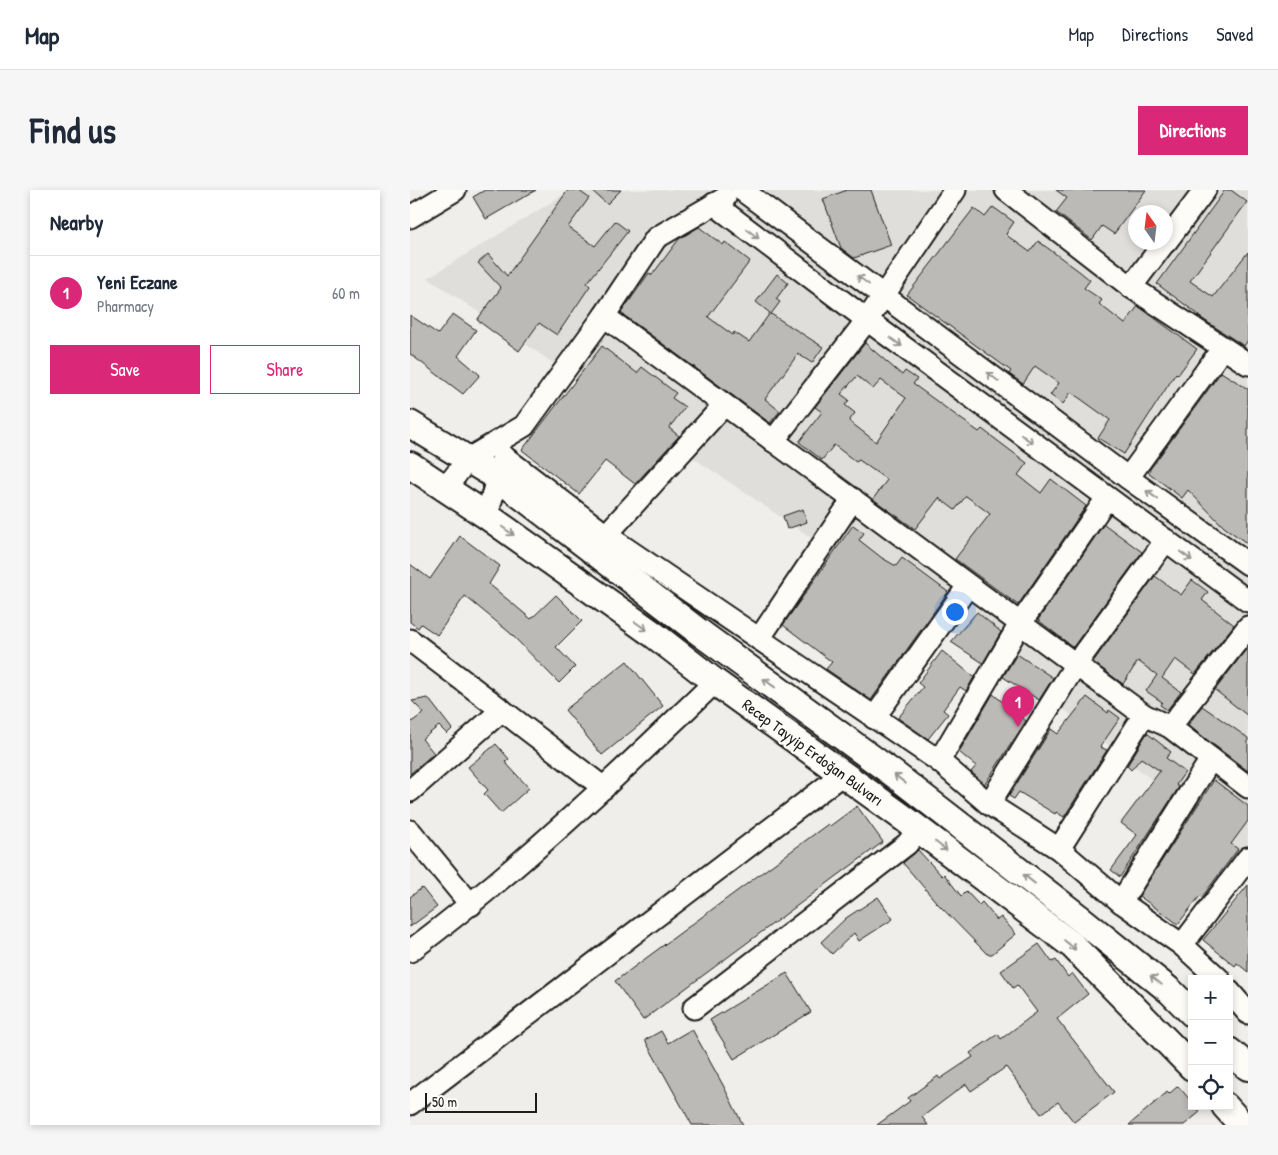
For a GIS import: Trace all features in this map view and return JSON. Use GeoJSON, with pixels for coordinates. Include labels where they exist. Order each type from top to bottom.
{"type":"FeatureCollection","features":[{"type":"Feature","properties":{"kind":"main road","name":"Recep Tayyip Erdoğan Bulvarı"},"geometry":{"type":"LineString","coordinates":[[410,424],[468,459],[500,466],[699,632],[895,775],[1082,920],[1170,991],[1188,1009]]}},
{"type":"Feature","properties":{"kind":"main road","name":"Recep Tayyip Erdoğan Bulvarı"},"geometry":{"type":"LineString","coordinates":[[410,465],[487,516],[653,634],[715,682],[919,829],[1072,945],[1190,1065]]}},
{"type":"Feature","properties":{"kind":"main road"},"geometry":{"type":"LineString","coordinates":[[1233,1054],[1248,1067]]}},
{"type":"Feature","properties":{"kind":"main road"},"geometry":{"type":"LineString","coordinates":[[1229,1110],[1242,1125]]}},
{"type":"Feature","properties":{"kind":"street"},"geometry":{"type":"LineString","coordinates":[[410,217],[455,190]]}},
{"type":"Feature","properties":{"kind":"street"},"geometry":{"type":"LineString","coordinates":[[487,516],[500,466],[524,426],[604,316],[656,238],[738,190]]}},
{"type":"Feature","properties":{"kind":"street"},"geometry":{"type":"LineString","coordinates":[[742,190],[1128,478],[1248,564]]}},
{"type":"Feature","properties":{"kind":"street"},"geometry":{"type":"LineString","coordinates":[[773,441],[867,320],[955,190]]}},
{"type":"Feature","properties":{"kind":"street"},"geometry":{"type":"LineString","coordinates":[[1006,190],[1131,287],[1222,349],[1248,364]]}},
{"type":"Feature","properties":{"kind":"street"},"geometry":{"type":"LineString","coordinates":[[1173,232],[1205,190]]}},
{"type":"Feature","properties":{"kind":"street"},"geometry":{"type":"LineString","coordinates":[[714,204],[867,320],[1248,601]]}},
{"type":"Feature","properties":{"kind":"street"},"geometry":{"type":"LineString","coordinates":[[1131,287],[1159,250]]}},
{"type":"Feature","properties":{"kind":"street"},"geometry":{"type":"LineString","coordinates":[[604,316],[1144,715],[1170,728],[1248,786]]}},
{"type":"Feature","properties":{"kind":"street"},"geometry":{"type":"LineString","coordinates":[[1128,478],[1222,349]]}},
{"type":"Feature","properties":{"kind":"street"},"geometry":{"type":"LineString","coordinates":[[606,535],[724,405]]}},
{"type":"Feature","properties":{"kind":"street"},"geometry":{"type":"LineString","coordinates":[[445,489],[468,459],[524,426]]}},
{"type":"Feature","properties":{"kind":"street"},"geometry":{"type":"LineString","coordinates":[[500,466],[606,535],[939,761],[988,804],[1059,849],[1121,902],[1182,945],[1215,975]]}},
{"type":"Feature","properties":{"kind":"street"},"geometry":{"type":"LineString","coordinates":[[939,761],[1020,624],[1108,498]]}},
{"type":"Feature","properties":{"kind":"street"},"geometry":{"type":"LineString","coordinates":[[759,639],[854,499]]}},
{"type":"Feature","properties":{"kind":"street"},"geometry":{"type":"LineString","coordinates":[[988,804],[1076,664],[1166,540]]}},
{"type":"Feature","properties":{"kind":"street"},"geometry":{"type":"LineString","coordinates":[[874,718],[968,586]]}},
{"type":"Feature","properties":{"kind":"street"},"geometry":{"type":"LineString","coordinates":[[1170,728],[1248,627]]}},
{"type":"Feature","properties":{"kind":"street"},"geometry":{"type":"LineString","coordinates":[[410,640],[604,788]]}},
{"type":"Feature","properties":{"kind":"street"},"geometry":{"type":"LineString","coordinates":[[410,951],[471,905],[604,788],[715,682]]}},
{"type":"Feature","properties":{"kind":"street"},"geometry":{"type":"LineString","coordinates":[[410,791],[502,710]]}},
{"type":"Feature","properties":{"kind":"street"},"geometry":{"type":"LineString","coordinates":[[1059,849],[1144,715]]}},
{"type":"Feature","properties":{"kind":"street"},"geometry":{"type":"LineString","coordinates":[[1121,902],[1211,759]]}},
{"type":"Feature","properties":{"kind":"street"},"geometry":{"type":"LineString","coordinates":[[410,1104],[844,774]]}},
{"type":"Feature","properties":{"kind":"street"},"geometry":{"type":"LineString","coordinates":[[694,1008],[907,844],[919,829]]}},
{"type":"Feature","properties":{"kind":"street"},"geometry":{"type":"LineString","coordinates":[[410,831],[471,905]]}},
{"type":"Feature","properties":{"kind":"street"},"geometry":{"type":"LineString","coordinates":[[1182,945],[1245,867]]}},
{"type":"Feature","properties":{"kind":"street"},"geometry":{"type":"LineString","coordinates":[[1233,996],[1248,1013]]}},
{"type":"Feature","properties":{"kind":"shaded area"},"geometry":{"type":"Polygon","coordinates":[[[571,190],[1248,190],[1248,857],[1061,707],[428,278],[571,190]]]}},
{"type":"Feature","properties":{"kind":"building"},"geometry":{"type":"Polygon","coordinates":[[[485,190],[536,190],[486,219],[473,197],[485,190]]]}},
{"type":"Feature","properties":{"kind":"building"},"geometry":{"type":"Polygon","coordinates":[[[568,190],[578,190],[589,198],[568,227],[595,246],[615,221],[628,231],[587,283],[590,286],[557,335],[539,323],[519,351],[477,320],[501,288],[478,263],[488,254],[507,276],[568,190]]]}},
{"type":"Feature","properties":{"kind":"building"},"geometry":{"type":"Polygon","coordinates":[[[591,190],[621,190],[607,204],[591,190]]]}},
{"type":"Feature","properties":{"kind":"building"},"geometry":{"type":"Polygon","coordinates":[[[847,190],[871,190],[891,245],[854,258],[841,248],[823,199],[847,190]]]}},
{"type":"Feature","properties":{"kind":"building"},"geometry":{"type":"Polygon","coordinates":[[[1056,190],[1146,190],[1135,205],[1128,205],[1128,215],[1114,234],[1102,226],[1092,240],[1056,212],[1067,198],[1056,190]]]}},
{"type":"Feature","properties":{"kind":"building"},"geometry":{"type":"Polygon","coordinates":[[[1225,190],[1231,190],[1247,202],[1190,281],[1213,297],[1248,252],[1248,340],[1244,346],[1198,316],[1157,284],[1225,190]]]}},
{"type":"Feature","properties":{"kind":"building"},"geometry":{"type":"Polygon","coordinates":[[[993,207],[1014,222],[1006,234],[1009,237],[1030,252],[1038,241],[1079,271],[1090,280],[1084,288],[1102,300],[1099,304],[1125,324],[1138,306],[1197,349],[1178,375],[1176,373],[1124,454],[1098,438],[1110,420],[1071,392],[1063,404],[1050,395],[1059,383],[1035,366],[1023,384],[1009,374],[1011,371],[907,295],[974,208],[985,217],[993,207]]]}},
{"type":"Feature","properties":{"kind":"building"},"geometry":{"type":"Polygon","coordinates":[[[699,227],[723,245],[725,242],[750,261],[708,317],[733,335],[734,332],[749,342],[770,313],[756,302],[777,274],[788,283],[776,299],[780,302],[771,314],[823,347],[812,363],[798,354],[765,399],[780,411],[770,423],[621,313],[649,273],[652,275],[679,239],[699,227]]]}},
{"type":"Feature","properties":{"kind":"building"},"geometry":{"type":"Polygon","coordinates":[[[453,314],[476,330],[458,356],[480,375],[463,394],[410,354],[410,315],[438,334],[453,314]]]}},
{"type":"Feature","properties":{"kind":"building"},"geometry":{"type":"Polygon","coordinates":[[[865,343],[902,375],[905,371],[917,379],[913,384],[979,432],[982,429],[1027,463],[1018,475],[1041,493],[1051,479],[1086,506],[1018,605],[955,559],[990,514],[966,496],[955,510],[939,498],[915,529],[873,499],[887,480],[859,460],[856,462],[834,445],[822,460],[799,442],[822,412],[815,407],[865,343]],[[857,376],[841,394],[849,400],[845,405],[855,413],[849,421],[876,442],[906,398],[881,380],[873,389],[857,376]]]}},
{"type":"Feature","properties":{"kind":"building"},"geometry":{"type":"Polygon","coordinates":[[[602,346],[637,373],[642,367],[676,393],[672,398],[685,407],[669,428],[679,436],[635,484],[605,461],[579,494],[522,450],[602,346]]]}},
{"type":"Feature","properties":{"kind":"building"},"geometry":{"type":"Polygon","coordinates":[[[1221,372],[1248,389],[1248,544],[1224,527],[1188,490],[1182,498],[1148,472],[1221,372]]]}},
{"type":"Feature","properties":{"kind":"building"},"geometry":{"type":"Polygon","coordinates":[[[803,509],[807,522],[787,529],[783,516],[803,509]]]}},
{"type":"Feature","properties":{"kind":"building"},"geometry":{"type":"Polygon","coordinates":[[[1104,524],[1142,552],[1073,647],[1038,620],[1104,524]]]}},
{"type":"Feature","properties":{"kind":"building"},"geometry":{"type":"Polygon","coordinates":[[[853,525],[864,533],[859,540],[882,558],[896,566],[902,558],[948,592],[871,700],[826,669],[832,662],[783,625],[853,525]]]}},
{"type":"Feature","properties":{"kind":"building"},"geometry":{"type":"Polygon","coordinates":[[[460,536],[500,566],[489,584],[531,619],[556,595],[582,621],[556,647],[575,667],[559,683],[509,632],[465,596],[437,635],[421,624],[418,628],[410,622],[410,564],[430,579],[460,536]]]}},
{"type":"Feature","properties":{"kind":"building"},"geometry":{"type":"Polygon","coordinates":[[[1155,576],[1181,595],[1192,580],[1208,592],[1202,600],[1234,625],[1195,674],[1175,659],[1162,678],[1181,692],[1167,710],[1160,705],[1162,702],[1146,691],[1157,675],[1138,661],[1123,684],[1093,662],[1155,576]]]}},
{"type":"Feature","properties":{"kind":"building"},"geometry":{"type":"Polygon","coordinates":[[[977,612],[1001,632],[983,663],[951,642],[977,612]]]}},
{"type":"Feature","properties":{"kind":"building"},"geometry":{"type":"Polygon","coordinates":[[[1248,647],[1248,716],[1215,690],[1248,647]]]}},
{"type":"Feature","properties":{"kind":"building"},"geometry":{"type":"Polygon","coordinates":[[[942,651],[974,677],[966,691],[960,687],[943,710],[948,714],[928,739],[898,718],[923,687],[918,683],[942,651]]]}},
{"type":"Feature","properties":{"kind":"building"},"geometry":{"type":"Polygon","coordinates":[[[1017,654],[1053,678],[1039,700],[1003,677],[1017,654]]]}},
{"type":"Feature","properties":{"kind":"building"},"geometry":{"type":"Polygon","coordinates":[[[627,661],[663,706],[602,755],[565,710],[627,661]]]}},
{"type":"Feature","properties":{"kind":"building"},"geometry":{"type":"Polygon","coordinates":[[[993,694],[1026,721],[985,784],[971,772],[976,766],[959,752],[993,694]]]}},
{"type":"Feature","properties":{"kind":"building"},"geometry":{"type":"Polygon","coordinates":[[[1087,697],[1108,713],[1109,710],[1120,718],[1100,747],[1107,750],[1064,817],[1056,812],[1055,814],[1019,792],[1014,799],[1009,796],[1051,729],[1058,734],[1087,697]]]}},
{"type":"Feature","properties":{"kind":"building"},"geometry":{"type":"Polygon","coordinates":[[[428,698],[452,729],[447,734],[439,726],[422,739],[434,753],[410,774],[410,723],[424,713],[412,701],[428,698]]]}},
{"type":"Feature","properties":{"kind":"building"},"geometry":{"type":"Polygon","coordinates":[[[1202,706],[1248,738],[1248,771],[1188,725],[1202,706]]]}},
{"type":"Feature","properties":{"kind":"building"},"geometry":{"type":"Polygon","coordinates":[[[1147,733],[1171,752],[1166,758],[1185,772],[1176,785],[1179,787],[1120,877],[1111,870],[1137,835],[1121,823],[1160,771],[1141,758],[1131,770],[1127,766],[1147,733]]]}},
{"type":"Feature","properties":{"kind":"building"},"geometry":{"type":"Polygon","coordinates":[[[496,744],[509,759],[505,762],[529,788],[501,813],[484,794],[488,790],[468,767],[496,744]]]}},
{"type":"Feature","properties":{"kind":"building"},"geometry":{"type":"Polygon","coordinates":[[[1214,780],[1248,806],[1248,821],[1231,844],[1238,849],[1202,897],[1200,896],[1178,924],[1139,896],[1214,780]]]}},
{"type":"Feature","properties":{"kind":"building"},"geometry":{"type":"Polygon","coordinates":[[[857,806],[883,842],[643,1020],[615,981],[828,824],[830,826],[857,806]]]}},
{"type":"Feature","properties":{"kind":"building"},"geometry":{"type":"Polygon","coordinates":[[[918,850],[942,876],[944,874],[961,896],[966,891],[979,905],[982,902],[997,920],[1001,917],[1016,934],[992,954],[987,954],[937,903],[903,863],[918,850]]]}},
{"type":"Feature","properties":{"kind":"building"},"geometry":{"type":"Polygon","coordinates":[[[1248,885],[1248,972],[1237,963],[1235,966],[1203,940],[1248,885]]]}},
{"type":"Feature","properties":{"kind":"building"},"geometry":{"type":"Polygon","coordinates":[[[422,888],[437,907],[410,927],[410,897],[422,888]]]}},
{"type":"Feature","properties":{"kind":"building"},"geometry":{"type":"Polygon","coordinates":[[[878,897],[893,919],[859,941],[854,933],[832,954],[821,942],[846,918],[878,897]]]}},
{"type":"Feature","properties":{"kind":"building"},"geometry":{"type":"Polygon","coordinates":[[[1039,944],[1052,962],[1056,960],[1068,977],[1072,973],[1088,994],[1057,1019],[1114,1092],[1074,1122],[1058,1102],[1041,1114],[1006,1067],[971,1091],[966,1084],[922,1117],[928,1125],[877,1125],[910,1101],[908,1098],[938,1076],[940,1079],[973,1057],[970,1053],[998,1034],[1001,1039],[1037,1012],[1017,985],[1013,988],[1001,971],[1039,944]]]}},
{"type":"Feature","properties":{"kind":"building"},"geometry":{"type":"Polygon","coordinates":[[[787,973],[811,1012],[734,1059],[710,1020],[787,973]]]}},
{"type":"Feature","properties":{"kind":"building"},"geometry":{"type":"Polygon","coordinates":[[[692,1029],[743,1125],[692,1125],[645,1040],[661,1031],[668,1043],[692,1029]]]}},
{"type":"Feature","properties":{"kind":"building"},"geometry":{"type":"Polygon","coordinates":[[[1178,1086],[1188,1097],[1188,1110],[1198,1110],[1200,1112],[1184,1125],[1129,1125],[1167,1092],[1169,1094],[1178,1086]]]}},
{"type":"Feature","properties":{"kind":"place","name":"Yeni Eczane"},"geometry":{"type":"Point","coordinates":[1018,727]}}]}
